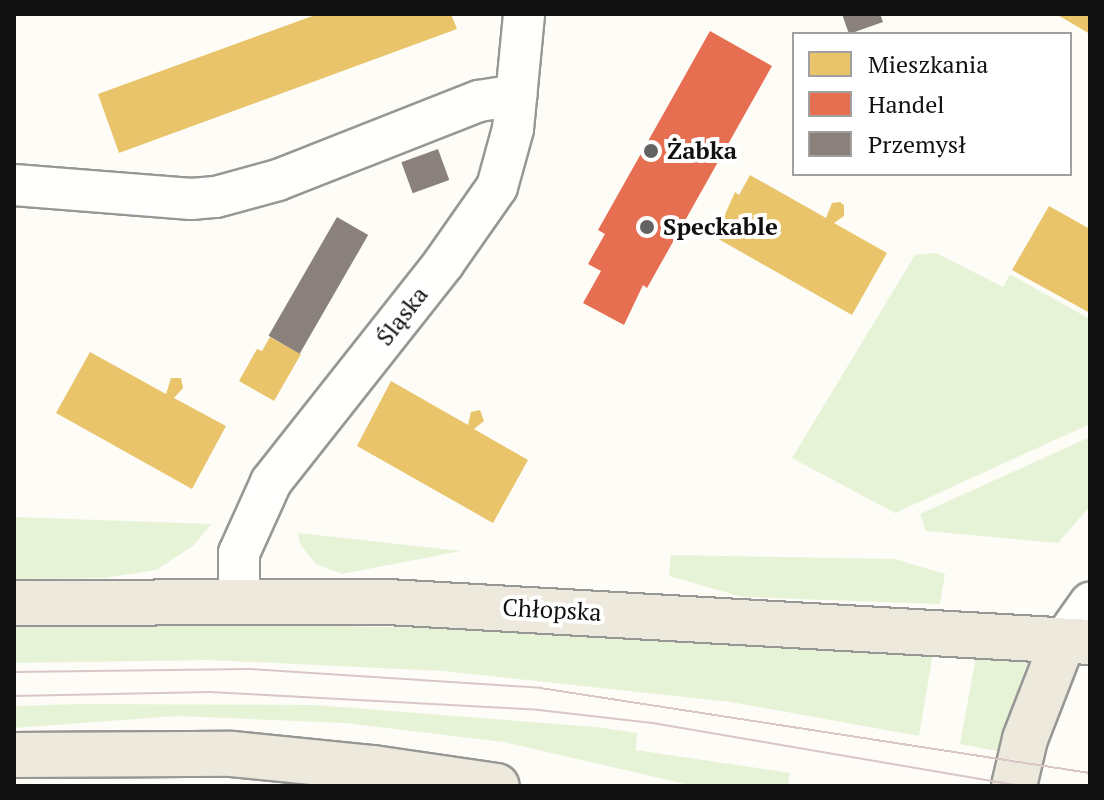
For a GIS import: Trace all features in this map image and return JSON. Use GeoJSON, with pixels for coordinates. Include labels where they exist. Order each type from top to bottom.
{"type":"FeatureCollection","features":[{"type":"Feature","properties":{"kind":"main road","name":"Chłopska"},"geometry":{"type":"LineString","coordinates":[[14,603],[239,600],[526,608],[1077,641]]}},
{"type":"Feature","properties":{"kind":"main road"},"geometry":{"type":"LineString","coordinates":[[1014,786],[1025,739],[1077,641]]}},
{"type":"Feature","properties":{"kind":"main road"},"geometry":{"type":"LineString","coordinates":[[1025,739],[1041,786]]}},
{"type":"Feature","properties":{"kind":"main road"},"geometry":{"type":"LineString","coordinates":[[14,755],[232,754],[373,768],[497,786]]}},
{"type":"Feature","properties":{"kind":"street","name":"Śląska"},"geometry":{"type":"LineString","coordinates":[[239,600],[239,553],[271,482],[443,264],[497,187],[507,160],[517,95],[524,14]]}},
{"type":"Feature","properties":{"kind":"street"},"geometry":{"type":"LineString","coordinates":[[14,185],[191,199],[216,197],[278,180],[479,101],[517,95]]}},
{"type":"Feature","properties":{"kind":"street"},"geometry":{"type":"LineString","coordinates":[[1077,641],[1090,603]]}},
{"type":"Feature","properties":{"kind":"green space"},"geometry":{"type":"Polygon","coordinates":[[[936,253],[1003,287],[1010,274],[1090,319],[1090,424],[895,513],[792,458],[915,255],[936,253]]]}},
{"type":"Feature","properties":{"kind":"green space"},"geometry":{"type":"Polygon","coordinates":[[[1090,437],[1090,506],[1058,543],[926,531],[920,514],[1090,437]]]}},
{"type":"Feature","properties":{"kind":"green space"},"geometry":{"type":"Polygon","coordinates":[[[14,517],[211,524],[193,546],[156,570],[104,578],[14,579],[14,517]]]}},
{"type":"Feature","properties":{"kind":"green space"},"geometry":{"type":"Polygon","coordinates":[[[298,533],[461,551],[342,574],[316,564],[300,544],[298,533]]]}},
{"type":"Feature","properties":{"kind":"green space"},"geometry":{"type":"Polygon","coordinates":[[[671,555],[895,559],[945,574],[940,604],[742,597],[669,576],[671,555]]]}},
{"type":"Feature","properties":{"kind":"green space"},"geometry":{"type":"Polygon","coordinates":[[[243,624],[489,629],[933,653],[919,736],[731,702],[444,671],[209,660],[14,663],[14,625],[243,624]]]}},
{"type":"Feature","properties":{"kind":"green space"},"geometry":{"type":"Polygon","coordinates":[[[976,656],[1028,660],[997,751],[960,744],[976,656]]]}},
{"type":"Feature","properties":{"kind":"green space"},"geometry":{"type":"Polygon","coordinates":[[[314,705],[596,727],[637,733],[636,750],[790,773],[788,783],[802,786],[694,786],[504,742],[345,723],[177,716],[14,728],[14,706],[314,705]]]}},
{"type":"Feature","properties":{"kind":"building: Mieszkania"},"geometry":{"type":"Polygon","coordinates":[[[318,14],[451,14],[457,29],[119,153],[98,94],[318,14]]]}},
{"type":"Feature","properties":{"kind":"building: Mieszkania"},"geometry":{"type":"Polygon","coordinates":[[[1056,14],[1090,14],[1090,34],[1056,14]]]}},
{"type":"Feature","properties":{"kind":"building: Mieszkania"},"geometry":{"type":"Polygon","coordinates":[[[750,175],[826,218],[832,203],[840,202],[844,205],[844,216],[834,223],[887,253],[852,315],[715,237],[735,192],[739,195],[750,175]]]}},
{"type":"Feature","properties":{"kind":"building: Mieszkania"},"geometry":{"type":"Polygon","coordinates":[[[1049,206],[1090,229],[1090,313],[1012,270],[1049,206]]]}},
{"type":"Feature","properties":{"kind":"building: Mieszkania"},"geometry":{"type":"Polygon","coordinates":[[[270,337],[301,354],[274,401],[239,381],[257,349],[262,351],[270,337]]]}},
{"type":"Feature","properties":{"kind":"building: Mieszkania"},"geometry":{"type":"Polygon","coordinates":[[[90,352],[166,394],[171,378],[181,378],[183,388],[174,398],[226,426],[192,489],[56,413],[90,352]]]}},
{"type":"Feature","properties":{"kind":"building: Mieszkania"},"geometry":{"type":"Polygon","coordinates":[[[391,381],[468,425],[471,412],[480,410],[484,421],[474,429],[528,460],[493,523],[357,446],[391,381]]]}},
{"type":"Feature","properties":{"kind":"building: Handel"},"geometry":{"type":"Polygon","coordinates":[[[710,31],[772,66],[647,288],[643,285],[624,325],[583,303],[601,271],[588,264],[605,234],[598,230],[710,31]]]}},
{"type":"Feature","properties":{"kind":"building: Przemysł"},"geometry":{"type":"Polygon","coordinates":[[[842,14],[880,14],[883,22],[848,32],[842,14]]]}},
{"type":"Feature","properties":{"kind":"building: Przemysł"},"geometry":{"type":"Polygon","coordinates":[[[438,149],[449,180],[413,193],[401,162],[438,149]]]}},
{"type":"Feature","properties":{"kind":"building: Przemysł"},"geometry":{"type":"Polygon","coordinates":[[[337,217],[368,235],[300,354],[268,336],[337,217]]]}},
{"type":"Feature","properties":{"kind":"tram line"},"geometry":{"type":"LineString","coordinates":[[14,672],[250,669],[540,688],[1090,773]]}},
{"type":"Feature","properties":{"kind":"tram line"},"geometry":{"type":"LineString","coordinates":[[14,696],[210,692],[539,710],[652,723],[1022,786]]}},
{"type":"Feature","properties":{"kind":"place","name":"Żabka"},"geometry":{"type":"Point","coordinates":[651,151]}},
{"type":"Feature","properties":{"kind":"place","name":"Speckable"},"geometry":{"type":"Point","coordinates":[647,227]}}]}
